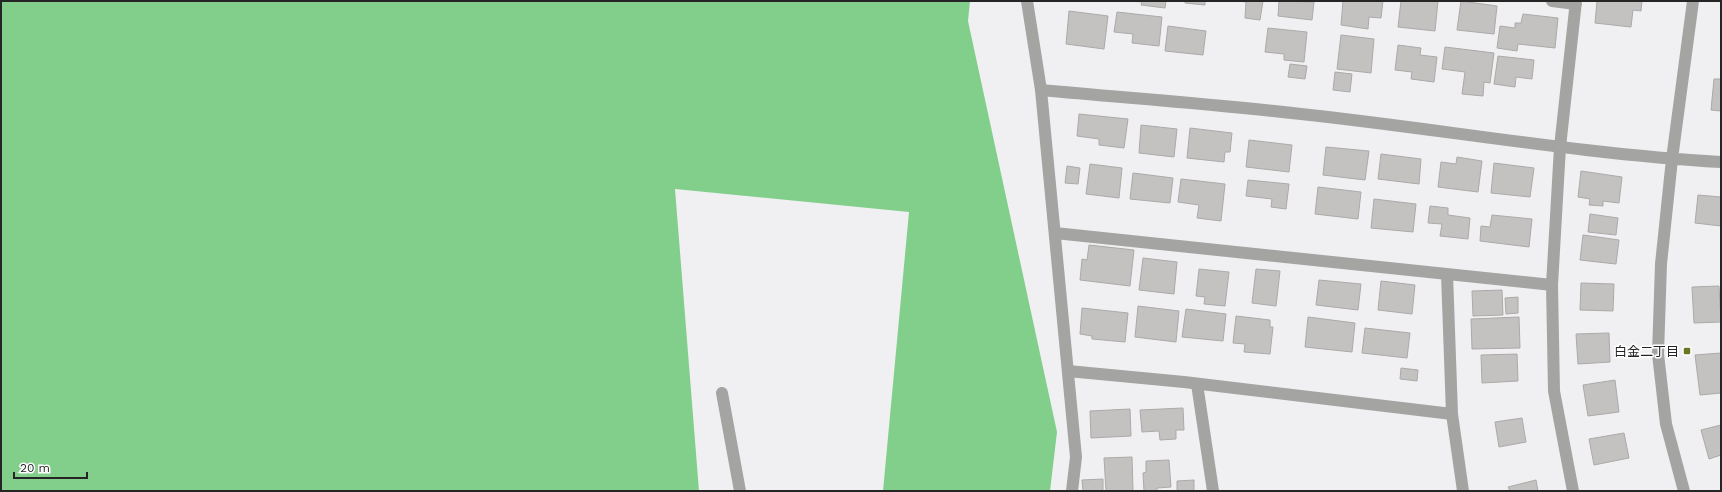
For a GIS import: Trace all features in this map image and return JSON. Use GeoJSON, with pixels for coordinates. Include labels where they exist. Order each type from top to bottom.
{"type":"FeatureCollection","features":[{"type":"Feature","properties":{"kind":"street"},"geometry":{"type":"LineString","coordinates":[[1027,1],[1041,90],[1076,457],[1072,491]]}},
{"type":"Feature","properties":{"kind":"street"},"geometry":{"type":"LineString","coordinates":[[1552,1],[1576,2],[1560,147],[1552,285],[1554,391],[1573,491]]}},
{"type":"Feature","properties":{"kind":"street"},"geometry":{"type":"LineString","coordinates":[[1684,491],[1666,424],[1658,354],[1661,264],[1672,159],[1693,1]]}},
{"type":"Feature","properties":{"kind":"street"},"geometry":{"type":"LineString","coordinates":[[1041,90],[1301,114],[1560,147],[1672,159],[1721,162]]}},
{"type":"Feature","properties":{"kind":"street"},"geometry":{"type":"LineString","coordinates":[[1054,232],[1552,285]]}},
{"type":"Feature","properties":{"kind":"street"},"geometry":{"type":"LineString","coordinates":[[1447,274],[1452,414],[1463,491]]}},
{"type":"Feature","properties":{"kind":"street"},"geometry":{"type":"LineString","coordinates":[[1068,371],[1197,384],[1452,414]]}},
{"type":"Feature","properties":{"kind":"street"},"geometry":{"type":"LineString","coordinates":[[1197,384],[1213,491]]}},
{"type":"Feature","properties":{"kind":"street"},"geometry":{"type":"LineString","coordinates":[[722,393],[740,491]]}},
{"type":"Feature","properties":{"kind":"green space"},"geometry":{"type":"Polygon","coordinates":[[[1,1],[970,1],[968,21],[1057,432],[1050,491],[883,491],[909,212],[675,189],[699,491],[1,491],[1,1]]]}},
{"type":"Feature","properties":{"kind":"building"},"geometry":{"type":"Polygon","coordinates":[[[1130,1],[1166,1],[1165,8],[1141,5],[1142,2],[1130,1]]]}},
{"type":"Feature","properties":{"kind":"building"},"geometry":{"type":"Polygon","coordinates":[[[1185,1],[1205,1],[1205,5],[1185,3],[1185,1]]]}},
{"type":"Feature","properties":{"kind":"building"},"geometry":{"type":"Polygon","coordinates":[[[1239,1],[1263,1],[1260,20],[1245,18],[1246,2],[1239,1]]]}},
{"type":"Feature","properties":{"kind":"building"},"geometry":{"type":"Polygon","coordinates":[[[1279,1],[1314,2],[1312,20],[1278,16],[1279,1]]]}},
{"type":"Feature","properties":{"kind":"building"},"geometry":{"type":"Polygon","coordinates":[[[1343,1],[1383,1],[1381,18],[1369,17],[1368,29],[1341,25],[1343,1]]]}},
{"type":"Feature","properties":{"kind":"building"},"geometry":{"type":"Polygon","coordinates":[[[1401,1],[1438,1],[1435,31],[1398,27],[1401,1]]]}},
{"type":"Feature","properties":{"kind":"building"},"geometry":{"type":"Polygon","coordinates":[[[1461,1],[1497,6],[1494,34],[1457,30],[1461,1]]]}},
{"type":"Feature","properties":{"kind":"building"},"geometry":{"type":"Polygon","coordinates":[[[1597,1],[1642,1],[1641,11],[1633,10],[1631,27],[1595,23],[1597,1]]]}},
{"type":"Feature","properties":{"kind":"building"},"geometry":{"type":"Polygon","coordinates":[[[1069,11],[1108,16],[1104,49],[1066,44],[1069,11]]]}},
{"type":"Feature","properties":{"kind":"building"},"geometry":{"type":"Polygon","coordinates":[[[1117,12],[1162,17],[1159,46],[1132,43],[1133,34],[1114,32],[1117,12]]]}},
{"type":"Feature","properties":{"kind":"building"},"geometry":{"type":"Polygon","coordinates":[[[1523,14],[1558,18],[1555,48],[1518,44],[1517,51],[1497,48],[1500,26],[1515,28],[1515,23],[1521,23],[1523,14]]]}},
{"type":"Feature","properties":{"kind":"building"},"geometry":{"type":"Polygon","coordinates":[[[1168,26],[1206,31],[1203,55],[1165,51],[1168,26]]]}},
{"type":"Feature","properties":{"kind":"building"},"geometry":{"type":"Polygon","coordinates":[[[1268,28],[1307,32],[1304,62],[1284,60],[1284,54],[1265,52],[1268,28]]]}},
{"type":"Feature","properties":{"kind":"building"},"geometry":{"type":"Polygon","coordinates":[[[1341,35],[1374,39],[1371,73],[1337,69],[1341,35]]]}},
{"type":"Feature","properties":{"kind":"building"},"geometry":{"type":"Polygon","coordinates":[[[1398,45],[1421,48],[1420,55],[1437,57],[1434,82],[1411,79],[1412,72],[1395,70],[1398,45]]]}},
{"type":"Feature","properties":{"kind":"building"},"geometry":{"type":"Polygon","coordinates":[[[1445,47],[1494,53],[1490,83],[1484,82],[1483,96],[1462,94],[1465,72],[1442,69],[1445,47]]]}},
{"type":"Feature","properties":{"kind":"building"},"geometry":{"type":"Polygon","coordinates":[[[1498,56],[1534,60],[1532,79],[1516,77],[1515,87],[1494,84],[1498,56]]]}},
{"type":"Feature","properties":{"kind":"building"},"geometry":{"type":"Polygon","coordinates":[[[1290,64],[1307,66],[1305,79],[1288,77],[1290,64]]]}},
{"type":"Feature","properties":{"kind":"building"},"geometry":{"type":"Polygon","coordinates":[[[1335,72],[1352,74],[1350,92],[1333,90],[1335,72]]]}},
{"type":"Feature","properties":{"kind":"building"},"geometry":{"type":"Polygon","coordinates":[[[1714,79],[1721,79],[1721,111],[1711,110],[1714,79]]]}},
{"type":"Feature","properties":{"kind":"building"},"geometry":{"type":"Polygon","coordinates":[[[1079,114],[1128,119],[1124,148],[1099,145],[1099,139],[1077,136],[1079,114]]]}},
{"type":"Feature","properties":{"kind":"building"},"geometry":{"type":"Polygon","coordinates":[[[1141,125],[1177,129],[1174,157],[1139,153],[1141,125]]]}},
{"type":"Feature","properties":{"kind":"building"},"geometry":{"type":"Polygon","coordinates":[[[1190,128],[1232,133],[1230,152],[1225,152],[1224,162],[1187,158],[1190,128]]]}},
{"type":"Feature","properties":{"kind":"building"},"geometry":{"type":"Polygon","coordinates":[[[1249,140],[1292,145],[1289,172],[1246,167],[1249,140]]]}},
{"type":"Feature","properties":{"kind":"building"},"geometry":{"type":"Polygon","coordinates":[[[1326,147],[1369,151],[1365,180],[1323,175],[1326,147]]]}},
{"type":"Feature","properties":{"kind":"building"},"geometry":{"type":"Polygon","coordinates":[[[1381,154],[1421,159],[1419,184],[1378,179],[1381,154]]]}},
{"type":"Feature","properties":{"kind":"building"},"geometry":{"type":"Polygon","coordinates":[[[1457,157],[1482,161],[1478,192],[1438,187],[1441,162],[1456,164],[1457,157]]]}},
{"type":"Feature","properties":{"kind":"building"},"geometry":{"type":"Polygon","coordinates":[[[1494,163],[1534,168],[1530,197],[1491,193],[1494,163]]]}},
{"type":"Feature","properties":{"kind":"building"},"geometry":{"type":"Polygon","coordinates":[[[1090,164],[1122,168],[1119,198],[1086,194],[1090,164]]]}},
{"type":"Feature","properties":{"kind":"building"},"geometry":{"type":"Polygon","coordinates":[[[1067,166],[1080,168],[1078,184],[1065,183],[1067,166]]]}},
{"type":"Feature","properties":{"kind":"building"},"geometry":{"type":"Polygon","coordinates":[[[1581,171],[1622,177],[1619,203],[1603,201],[1603,206],[1589,205],[1590,199],[1578,197],[1581,171]]]}},
{"type":"Feature","properties":{"kind":"building"},"geometry":{"type":"Polygon","coordinates":[[[1133,173],[1173,178],[1170,203],[1130,199],[1133,173]]]}},
{"type":"Feature","properties":{"kind":"building"},"geometry":{"type":"Polygon","coordinates":[[[1181,179],[1225,184],[1221,221],[1197,218],[1199,205],[1178,202],[1181,179]]]}},
{"type":"Feature","properties":{"kind":"building"},"geometry":{"type":"Polygon","coordinates":[[[1248,180],[1289,184],[1286,209],[1271,207],[1272,199],[1246,196],[1248,180]]]}},
{"type":"Feature","properties":{"kind":"building"},"geometry":{"type":"Polygon","coordinates":[[[1318,187],[1361,192],[1358,219],[1315,214],[1318,187]]]}},
{"type":"Feature","properties":{"kind":"building"},"geometry":{"type":"Polygon","coordinates":[[[1698,195],[1721,197],[1721,226],[1695,223],[1698,195]]]}},
{"type":"Feature","properties":{"kind":"building"},"geometry":{"type":"Polygon","coordinates":[[[1374,199],[1416,204],[1413,232],[1371,228],[1374,199]]]}},
{"type":"Feature","properties":{"kind":"building"},"geometry":{"type":"Polygon","coordinates":[[[1430,206],[1448,208],[1448,215],[1470,218],[1468,239],[1440,236],[1442,224],[1428,223],[1430,206]]]}},
{"type":"Feature","properties":{"kind":"building"},"geometry":{"type":"Polygon","coordinates":[[[1590,214],[1618,218],[1616,235],[1588,232],[1590,214]]]}},
{"type":"Feature","properties":{"kind":"building"},"geometry":{"type":"Polygon","coordinates":[[[1492,215],[1532,219],[1529,247],[1480,241],[1481,226],[1490,227],[1492,215]]]}},
{"type":"Feature","properties":{"kind":"building"},"geometry":{"type":"Polygon","coordinates":[[[1583,235],[1619,240],[1616,264],[1580,260],[1583,235]]]}},
{"type":"Feature","properties":{"kind":"building"},"geometry":{"type":"Polygon","coordinates":[[[1089,245],[1134,250],[1130,286],[1080,280],[1082,259],[1087,260],[1089,245]]]}},
{"type":"Feature","properties":{"kind":"building"},"geometry":{"type":"Polygon","coordinates":[[[1143,258],[1177,262],[1174,294],[1139,290],[1143,258]]]}},
{"type":"Feature","properties":{"kind":"building"},"geometry":{"type":"Polygon","coordinates":[[[1199,269],[1229,272],[1225,306],[1204,304],[1205,297],[1196,296],[1199,269]]]}},
{"type":"Feature","properties":{"kind":"building"},"geometry":{"type":"Polygon","coordinates":[[[1256,269],[1280,271],[1276,306],[1252,303],[1256,269]]]}},
{"type":"Feature","properties":{"kind":"building"},"geometry":{"type":"Polygon","coordinates":[[[1319,280],[1361,284],[1358,310],[1316,305],[1319,280]]]}},
{"type":"Feature","properties":{"kind":"building"},"geometry":{"type":"Polygon","coordinates":[[[1381,281],[1415,285],[1412,314],[1378,310],[1381,281]]]}},
{"type":"Feature","properties":{"kind":"building"},"geometry":{"type":"Polygon","coordinates":[[[1581,283],[1614,284],[1613,311],[1580,310],[1581,283]]]}},
{"type":"Feature","properties":{"kind":"building"},"geometry":{"type":"Polygon","coordinates":[[[1719,286],[1721,322],[1694,323],[1692,287],[1719,286]]]}},
{"type":"Feature","properties":{"kind":"building"},"geometry":{"type":"Polygon","coordinates":[[[1502,290],[1503,315],[1473,316],[1472,291],[1502,290]]]}},
{"type":"Feature","properties":{"kind":"building"},"geometry":{"type":"Polygon","coordinates":[[[1518,297],[1518,313],[1506,314],[1505,298],[1518,297]]]}},
{"type":"Feature","properties":{"kind":"building"},"geometry":{"type":"Polygon","coordinates":[[[1138,306],[1179,311],[1176,342],[1135,337],[1138,306]]]}},
{"type":"Feature","properties":{"kind":"building"},"geometry":{"type":"Polygon","coordinates":[[[1082,308],[1128,313],[1125,342],[1092,339],[1092,336],[1080,334],[1082,308]]]}},
{"type":"Feature","properties":{"kind":"building"},"geometry":{"type":"Polygon","coordinates":[[[1186,309],[1226,314],[1223,341],[1182,337],[1186,309]]]}},
{"type":"Feature","properties":{"kind":"building"},"geometry":{"type":"Polygon","coordinates":[[[1236,316],[1270,320],[1270,327],[1273,327],[1270,354],[1244,352],[1245,344],[1233,343],[1236,316]]]}},
{"type":"Feature","properties":{"kind":"building"},"geometry":{"type":"Polygon","coordinates":[[[1308,317],[1355,323],[1352,352],[1305,347],[1308,317]]]}},
{"type":"Feature","properties":{"kind":"building"},"geometry":{"type":"Polygon","coordinates":[[[1519,317],[1520,348],[1472,349],[1471,319],[1519,317]]]}},
{"type":"Feature","properties":{"kind":"building"},"geometry":{"type":"Polygon","coordinates":[[[1365,328],[1410,333],[1407,358],[1362,353],[1365,328]]]}},
{"type":"Feature","properties":{"kind":"building"},"geometry":{"type":"Polygon","coordinates":[[[1609,333],[1610,362],[1578,364],[1576,334],[1609,333]]]}},
{"type":"Feature","properties":{"kind":"building"},"geometry":{"type":"Polygon","coordinates":[[[1721,353],[1721,393],[1700,395],[1695,355],[1721,353]]]}},
{"type":"Feature","properties":{"kind":"building"},"geometry":{"type":"Polygon","coordinates":[[[1517,354],[1518,381],[1482,383],[1481,355],[1517,354]]]}},
{"type":"Feature","properties":{"kind":"building"},"geometry":{"type":"Polygon","coordinates":[[[1401,368],[1418,370],[1417,381],[1400,379],[1401,368]]]}},
{"type":"Feature","properties":{"kind":"building"},"geometry":{"type":"Polygon","coordinates":[[[1615,380],[1619,412],[1588,416],[1583,385],[1615,380]]]}},
{"type":"Feature","properties":{"kind":"building"},"geometry":{"type":"Polygon","coordinates":[[[1183,408],[1184,430],[1176,430],[1176,439],[1160,440],[1159,431],[1142,432],[1140,410],[1183,408]]]}},
{"type":"Feature","properties":{"kind":"building"},"geometry":{"type":"Polygon","coordinates":[[[1130,409],[1131,436],[1091,438],[1090,411],[1130,409]]]}},
{"type":"Feature","properties":{"kind":"building"},"geometry":{"type":"Polygon","coordinates":[[[1522,418],[1526,442],[1499,447],[1495,422],[1522,418]]]}},
{"type":"Feature","properties":{"kind":"building"},"geometry":{"type":"Polygon","coordinates":[[[1721,425],[1721,455],[1709,459],[1701,430],[1721,425]]]}},
{"type":"Feature","properties":{"kind":"building"},"geometry":{"type":"Polygon","coordinates":[[[1624,433],[1629,458],[1594,465],[1589,439],[1624,433]]]}},
{"type":"Feature","properties":{"kind":"building"},"geometry":{"type":"Polygon","coordinates":[[[1132,457],[1133,491],[1106,491],[1104,458],[1132,457]]]}},
{"type":"Feature","properties":{"kind":"building"},"geometry":{"type":"Polygon","coordinates":[[[1169,460],[1171,487],[1157,488],[1157,491],[1144,491],[1143,473],[1146,472],[1146,461],[1169,460]]]}},
{"type":"Feature","properties":{"kind":"building"},"geometry":{"type":"Polygon","coordinates":[[[1103,479],[1103,491],[1083,491],[1082,480],[1103,479]]]}},
{"type":"Feature","properties":{"kind":"building"},"geometry":{"type":"Polygon","coordinates":[[[1194,480],[1194,491],[1177,491],[1177,481],[1194,480]]]}},
{"type":"Feature","properties":{"kind":"building"},"geometry":{"type":"Polygon","coordinates":[[[1536,480],[1538,491],[1510,491],[1508,487],[1536,480]]]}},
{"type":"Feature","properties":{"kind":"place","name":"白金二丁目"},"geometry":{"type":"Point","coordinates":[1687,351]}}]}
